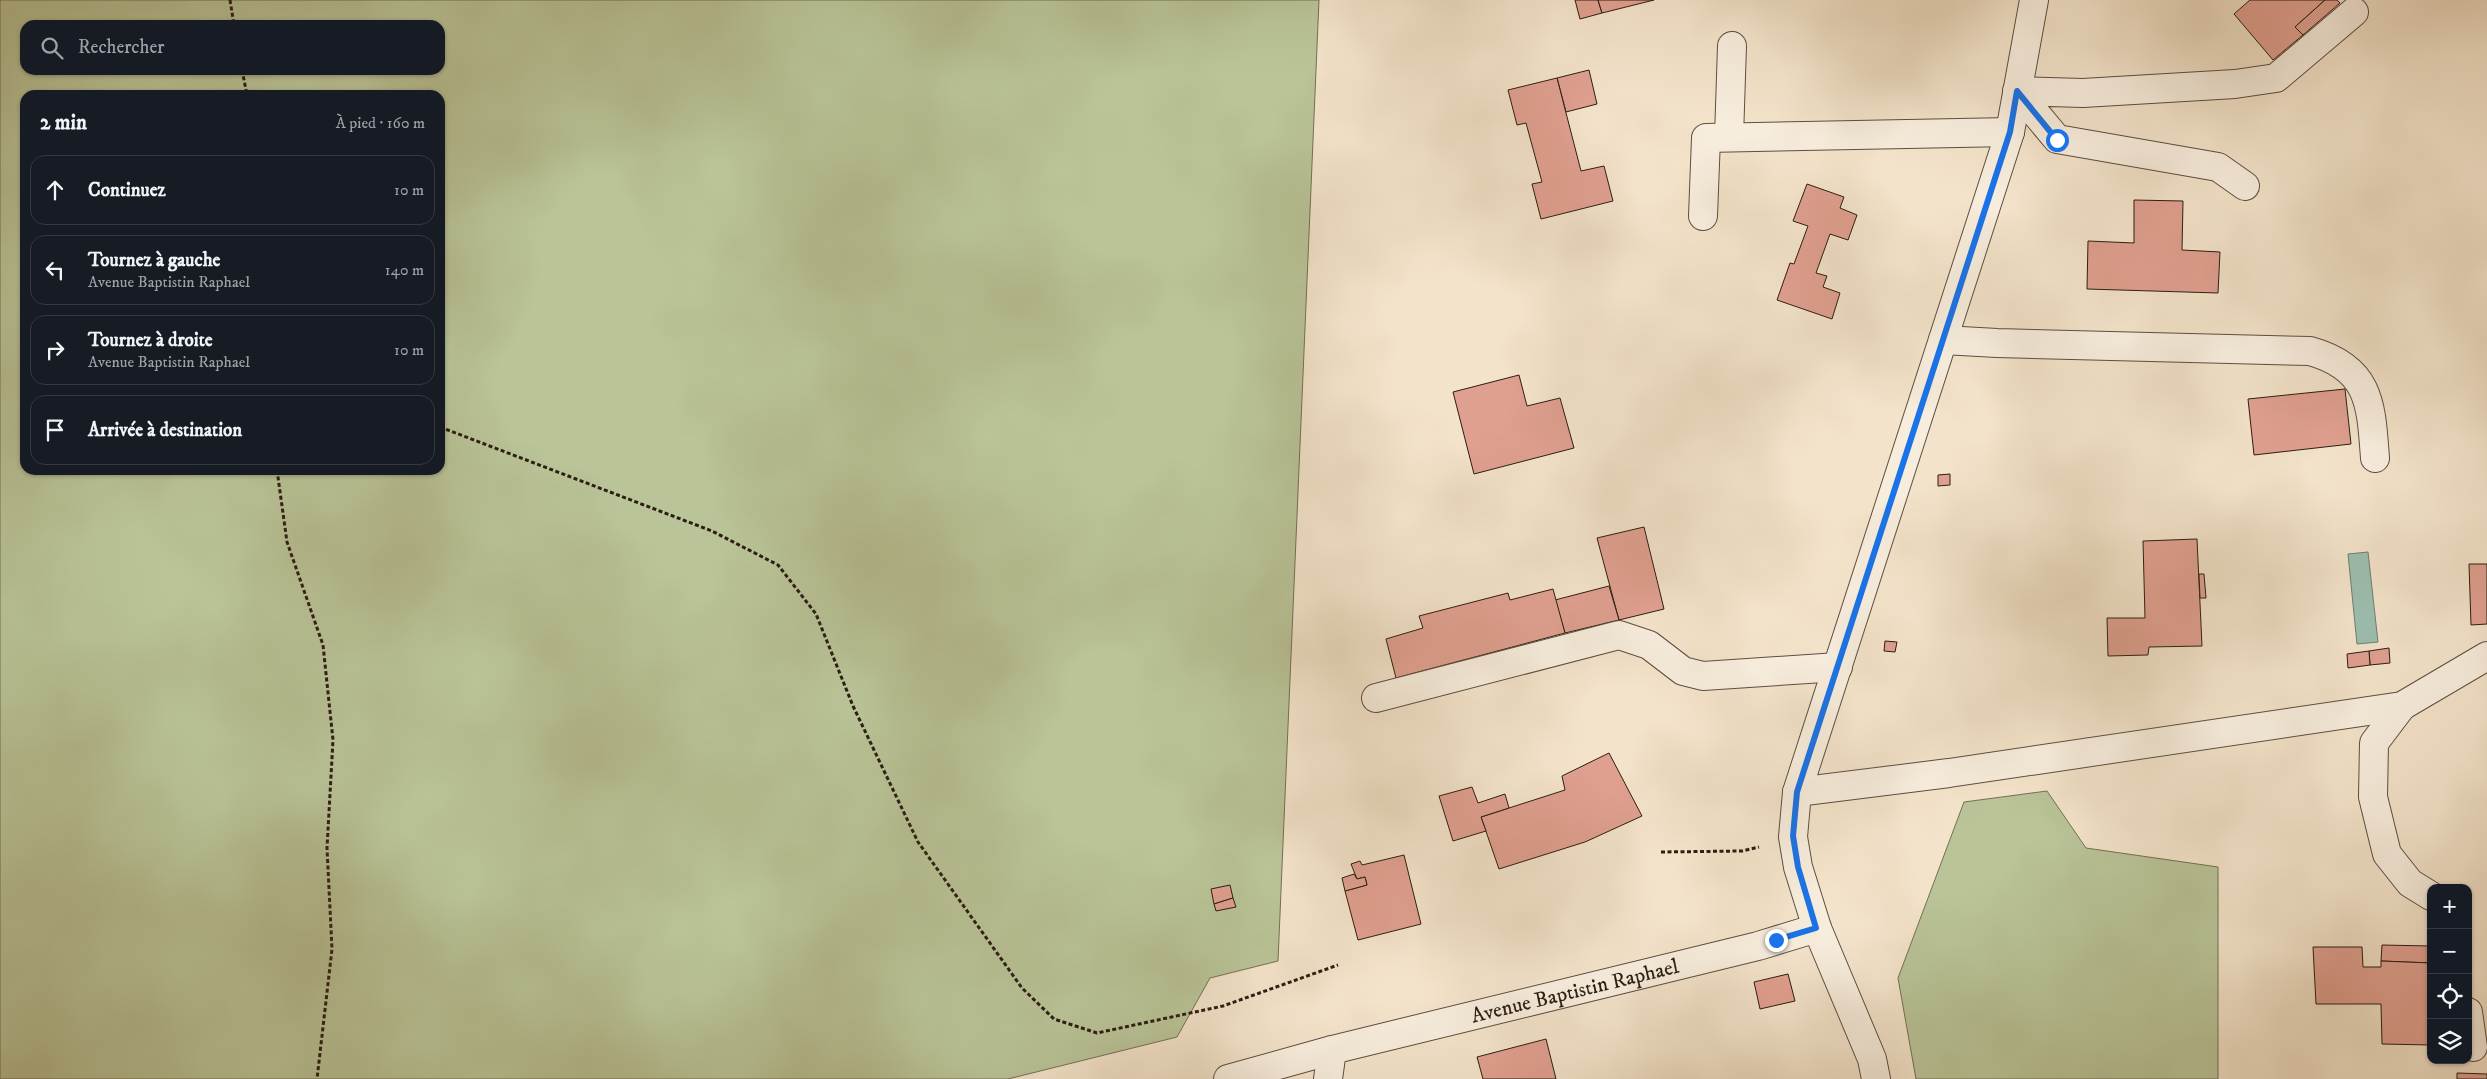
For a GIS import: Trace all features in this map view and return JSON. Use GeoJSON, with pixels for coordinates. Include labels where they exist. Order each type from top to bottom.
{"type":"FeatureCollection","features":[{"type":"Feature","properties":{"kind":"street"},"geometry":{"type":"LineString","coordinates":[[1876,1079],[1872,1059],[1816,928],[1798,867],[1793,836],[1797,792],[2010,132],[2034,0]]}},
{"type":"Feature","properties":{"kind":"street"},"geometry":{"type":"LineString","coordinates":[[2017,91],[2083,93],[2235,84],[2276,78],[2354,12]]}},
{"type":"Feature","properties":{"kind":"street"},"geometry":{"type":"LineString","coordinates":[[1729,137],[1732,46]]}},
{"type":"Feature","properties":{"kind":"street"},"geometry":{"type":"LineString","coordinates":[[2017,91],[2057,140],[2218,167],[2245,186]]}},
{"type":"Feature","properties":{"kind":"street"},"geometry":{"type":"LineString","coordinates":[[1703,216],[1706,138],[2010,132]]}},
{"type":"Feature","properties":{"kind":"street"},"geometry":{"type":"LineString","coordinates":[[1943,340],[1997,344],[2310,351],[2332,357],[2359,381],[2371,407],[2375,458]]}},
{"type":"Feature","properties":{"kind":"street"},"geometry":{"type":"LineString","coordinates":[[1376,698],[1619,635],[1649,645],[1683,671],[1703,676],[1838,667]]}},
{"type":"Feature","properties":{"kind":"street"},"geometry":{"type":"LineString","coordinates":[[1797,792],[1959,771],[2402,706],[2487,656]]}},
{"type":"Feature","properties":{"kind":"street"},"geometry":{"type":"LineString","coordinates":[[2402,706],[2374,743],[2373,797],[2387,854],[2410,883],[2427,894]]}},
{"type":"Feature","properties":{"kind":"street","name":"Avenue Baptistin Raphael"},"geometry":{"type":"LineString","coordinates":[[1228,1079],[1332,1050],[1758,946],[1816,928]]}},
{"type":"Feature","properties":{"kind":"street"},"geometry":{"type":"LineString","coordinates":[[2469,1019],[2473,1047]]}},
{"type":"Feature","properties":{"kind":"street"},"geometry":{"type":"LineString","coordinates":[[1328,1079],[1332,1050]]}},
{"type":"Feature","properties":{"kind":"path"},"geometry":{"type":"LineString","coordinates":[[230,0],[233,20]]}},
{"type":"Feature","properties":{"kind":"path"},"geometry":{"type":"LineString","coordinates":[[243,75],[246,90]]}},
{"type":"Feature","properties":{"kind":"path"},"geometry":{"type":"LineString","coordinates":[[445,429],[712,531],[778,565],[816,614],[853,706],[918,842],[1022,988],[1054,1019],[1097,1033],[1223,1006],[1338,965]]}},
{"type":"Feature","properties":{"kind":"path"},"geometry":{"type":"LineString","coordinates":[[278,475],[287,542],[323,645],[333,740],[327,848],[332,949],[318,1079]]}},
{"type":"Feature","properties":{"kind":"path"},"geometry":{"type":"LineString","coordinates":[[1661,852],[1742,852],[1793,836]]}},
{"type":"Feature","properties":{"kind":"shaded area"},"geometry":{"type":"Polygon","coordinates":[[[0,0],[1319,0],[1278,961],[1210,978],[1177,1037],[1008,1079],[0,1079],[0,0]]]}},
{"type":"Feature","properties":{"kind":"shaded area"},"geometry":{"type":"Polygon","coordinates":[[[2368,552],[2378,642],[2357,644],[2348,554],[2368,552]]]}},
{"type":"Feature","properties":{"kind":"shaded area"},"geometry":{"type":"Polygon","coordinates":[[[2047,791],[2086,848],[2218,867],[2218,1079],[1916,1079],[1898,978],[1964,802],[2047,791]]]}},
{"type":"Feature","properties":{"kind":"building"},"geometry":{"type":"Polygon","coordinates":[[[1575,0],[1598,0],[1602,13],[1580,19],[1575,0]]]}},
{"type":"Feature","properties":{"kind":"building"},"geometry":{"type":"Polygon","coordinates":[[[1598,0],[1654,0],[1602,13],[1598,0]]]}},
{"type":"Feature","properties":{"kind":"building"},"geometry":{"type":"Polygon","coordinates":[[[2250,0],[2325,0],[2295,27],[2303,35],[2273,60],[2234,14],[2250,0]]]}},
{"type":"Feature","properties":{"kind":"building"},"geometry":{"type":"Polygon","coordinates":[[[2325,0],[2337,0],[2340,3],[2303,35],[2295,27],[2325,0]]]}},
{"type":"Feature","properties":{"kind":"building"},"geometry":{"type":"Polygon","coordinates":[[[1589,70],[1597,104],[1566,112],[1557,78],[1589,70]]]}},
{"type":"Feature","properties":{"kind":"building"},"geometry":{"type":"Polygon","coordinates":[[[1557,78],[1581,171],[1604,166],[1613,201],[1541,219],[1532,184],[1542,182],[1526,123],[1517,125],[1508,90],[1557,78]]]}},
{"type":"Feature","properties":{"kind":"building"},"geometry":{"type":"Polygon","coordinates":[[[1807,184],[1844,197],[1840,208],[1857,215],[1848,240],[1830,234],[1816,273],[1827,276],[1823,287],[1840,293],[1832,319],[1777,300],[1790,263],[1794,264],[1808,226],[1793,221],[1807,184]]]}},
{"type":"Feature","properties":{"kind":"building"},"geometry":{"type":"Polygon","coordinates":[[[2134,200],[2183,201],[2182,250],[2220,252],[2218,293],[2087,289],[2088,241],[2134,243],[2134,200]]]}},
{"type":"Feature","properties":{"kind":"building"},"geometry":{"type":"Polygon","coordinates":[[[1519,375],[1527,406],[1560,398],[1574,448],[1474,474],[1453,392],[1519,375]]]}},
{"type":"Feature","properties":{"kind":"building"},"geometry":{"type":"Polygon","coordinates":[[[2345,389],[2351,444],[2254,455],[2248,399],[2345,389]]]}},
{"type":"Feature","properties":{"kind":"building"},"geometry":{"type":"Polygon","coordinates":[[[1950,474],[1950,485],[1938,486],[1938,475],[1950,474]]]}},
{"type":"Feature","properties":{"kind":"building"},"geometry":{"type":"Polygon","coordinates":[[[1644,527],[1664,609],[1619,620],[1597,538],[1644,527]]]}},
{"type":"Feature","properties":{"kind":"building"},"geometry":{"type":"Polygon","coordinates":[[[2197,539],[2202,646],[2149,647],[2148,655],[2108,656],[2107,618],[2145,618],[2143,541],[2197,539]]]}},
{"type":"Feature","properties":{"kind":"building"},"geometry":{"type":"Polygon","coordinates":[[[2469,564],[2487,564],[2487,624],[2471,625],[2469,564]]]}},
{"type":"Feature","properties":{"kind":"building"},"geometry":{"type":"Polygon","coordinates":[[[2199,574],[2204,574],[2206,598],[2200,598],[2199,574]]]}},
{"type":"Feature","properties":{"kind":"building"},"geometry":{"type":"Polygon","coordinates":[[[1609,586],[1619,620],[1565,633],[1555,600],[1609,586]]]}},
{"type":"Feature","properties":{"kind":"building"},"geometry":{"type":"Polygon","coordinates":[[[1553,589],[1565,633],[1396,678],[1386,639],[1423,628],[1419,616],[1508,593],[1510,600],[1553,589]]]}},
{"type":"Feature","properties":{"kind":"building"},"geometry":{"type":"Polygon","coordinates":[[[1885,641],[1897,642],[1895,652],[1884,651],[1885,641]]]}},
{"type":"Feature","properties":{"kind":"building"},"geometry":{"type":"Polygon","coordinates":[[[2389,648],[2390,663],[2370,665],[2369,651],[2389,648]]]}},
{"type":"Feature","properties":{"kind":"building"},"geometry":{"type":"Polygon","coordinates":[[[2369,651],[2370,665],[2348,668],[2347,654],[2369,651]]]}},
{"type":"Feature","properties":{"kind":"building"},"geometry":{"type":"Polygon","coordinates":[[[1609,753],[1642,816],[1585,842],[1499,869],[1481,817],[1565,790],[1562,776],[1609,753]]]}},
{"type":"Feature","properties":{"kind":"building"},"geometry":{"type":"Polygon","coordinates":[[[1472,787],[1478,803],[1505,794],[1509,808],[1481,817],[1486,831],[1453,841],[1439,796],[1472,787]]]}},
{"type":"Feature","properties":{"kind":"building"},"geometry":{"type":"Polygon","coordinates":[[[1404,855],[1421,924],[1358,940],[1345,891],[1367,885],[1365,877],[1357,879],[1351,864],[1360,861],[1362,865],[1404,855]]]}},
{"type":"Feature","properties":{"kind":"building"},"geometry":{"type":"Polygon","coordinates":[[[1354,874],[1357,879],[1365,877],[1367,885],[1345,891],[1342,878],[1354,874]]]}},
{"type":"Feature","properties":{"kind":"building"},"geometry":{"type":"Polygon","coordinates":[[[1230,885],[1233,898],[1214,904],[1211,889],[1230,885]]]}},
{"type":"Feature","properties":{"kind":"building"},"geometry":{"type":"Polygon","coordinates":[[[1233,898],[1236,907],[1216,911],[1214,904],[1233,898]]]}},
{"type":"Feature","properties":{"kind":"building"},"geometry":{"type":"Polygon","coordinates":[[[2382,945],[2427,946],[2427,963],[2381,961],[2382,945]]]}},
{"type":"Feature","properties":{"kind":"building"},"geometry":{"type":"Polygon","coordinates":[[[2313,947],[2362,947],[2363,967],[2381,967],[2381,961],[2427,963],[2427,1045],[2382,1044],[2381,1004],[2316,1004],[2313,947]]]}},
{"type":"Feature","properties":{"kind":"building"},"geometry":{"type":"Polygon","coordinates":[[[1788,974],[1795,1001],[1760,1009],[1754,982],[1788,974]]]}},
{"type":"Feature","properties":{"kind":"building"},"geometry":{"type":"Polygon","coordinates":[[[1546,1039],[1556,1079],[1483,1079],[1477,1057],[1546,1039]]]}},
{"type":"Feature","properties":{"kind":"building"},"geometry":{"type":"Polygon","coordinates":[[[2457,1073],[2487,1074],[2487,1079],[2457,1079],[2457,1073]]]}},
{"type":"Feature","properties":{"kind":"route"},"geometry":{"type":"LineString","coordinates":[[1776,940],[1816,928],[1798,867],[1793,836],[1797,792],[2010,132],[2017,91],[2057,140]]}}]}
